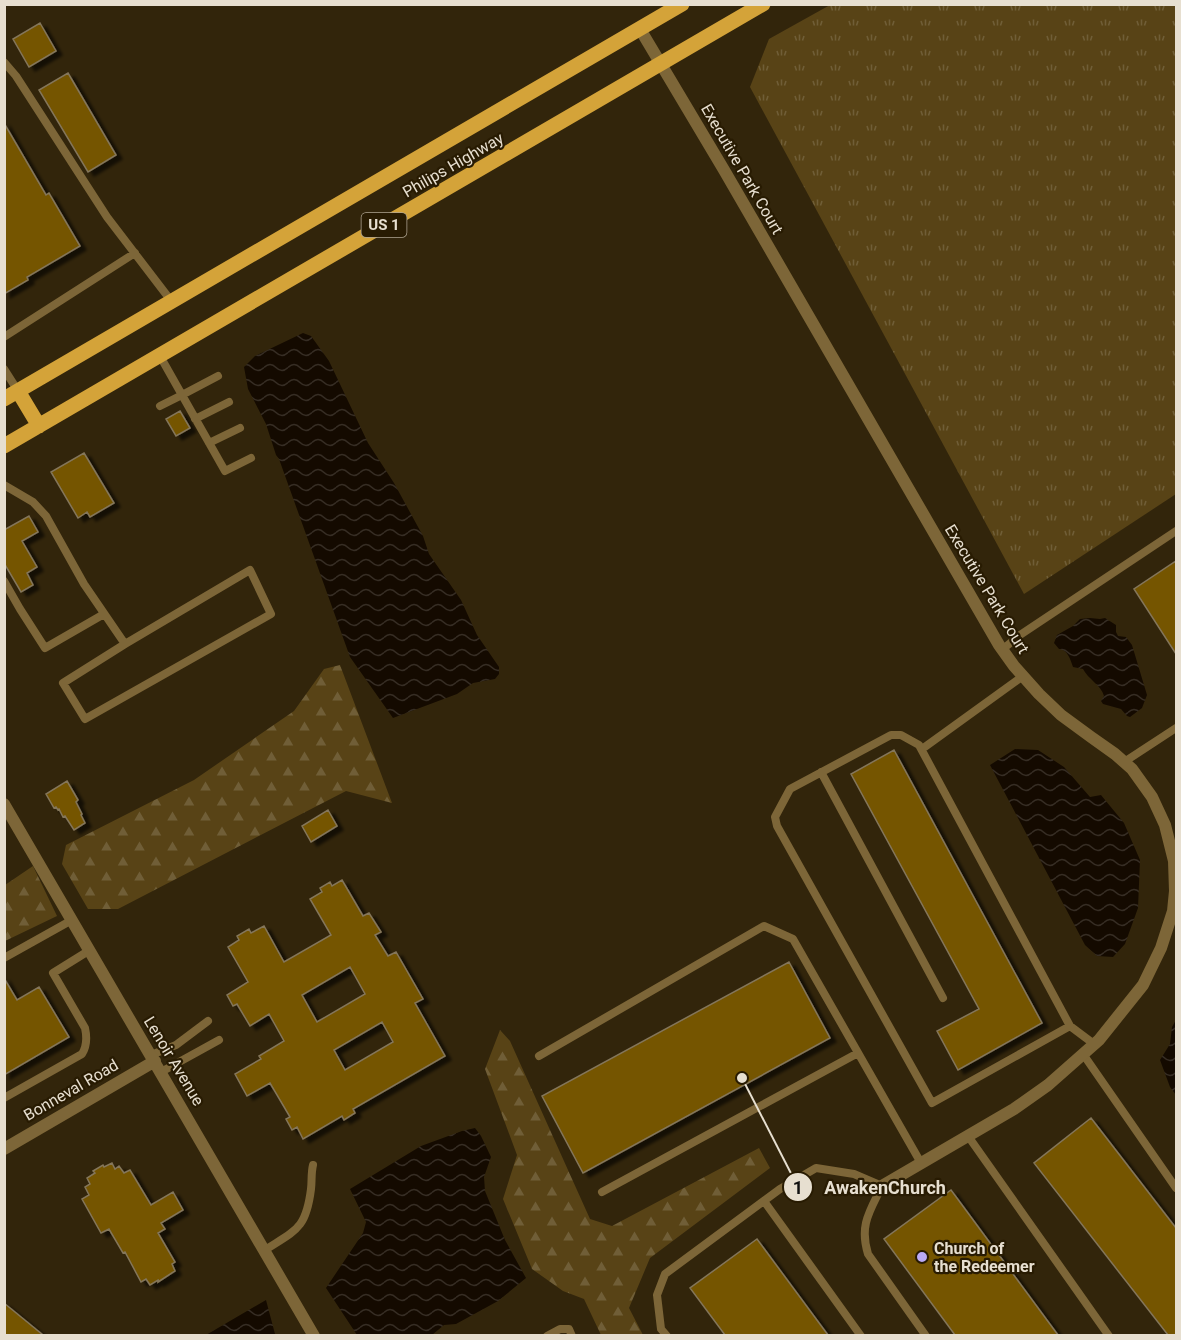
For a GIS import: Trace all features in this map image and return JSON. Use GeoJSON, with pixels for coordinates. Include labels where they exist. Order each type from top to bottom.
{"type":"FeatureCollection","features":[{"type":"Feature","properties":{"kind":"main road","name":"Philips Highway"},"geometry":{"type":"LineString","coordinates":[[11,395],[682,4]]}},
{"type":"Feature","properties":{"kind":"main road","name":"Philips Highway"},"geometry":{"type":"LineString","coordinates":[[4,446],[763,4]]}},
{"type":"Feature","properties":{"kind":"main road"},"geometry":{"type":"LineString","coordinates":[[11,395],[39,426]]}},
{"type":"Feature","properties":{"kind":"street","name":"Executive Park Court"},"geometry":{"type":"LineString","coordinates":[[640,29],[1003,649],[1023,676],[1061,715],[1115,754],[1132,770],[1152,797],[1165,825],[1174,861],[1176,891],[1173,911],[1155,963],[1143,985],[1094,1044],[1048,1085],[1014,1109],[882,1186]]}},
{"type":"Feature","properties":{"kind":"street","name":"Lenoir Avenue"},"geometry":{"type":"LineString","coordinates":[[4,804],[314,1335]]}},
{"type":"Feature","properties":{"kind":"street","name":"Bonneval Road"},"geometry":{"type":"LineString","coordinates":[[4,1149],[153,1058]]}},
{"type":"Feature","properties":{"kind":"lane"},"geometry":{"type":"LineString","coordinates":[[4,62],[16,75],[107,217],[172,302]]}},
{"type":"Feature","properties":{"kind":"lane"},"geometry":{"type":"LineString","coordinates":[[4,337],[135,253]]}},
{"type":"Feature","properties":{"kind":"lane"},"geometry":{"type":"LineString","coordinates":[[160,356],[225,471],[251,458]]}},
{"type":"Feature","properties":{"kind":"lane"},"geometry":{"type":"LineString","coordinates":[[4,369],[11,395]]}},
{"type":"Feature","properties":{"kind":"lane"},"geometry":{"type":"LineString","coordinates":[[160,406],[218,376]]}},
{"type":"Feature","properties":{"kind":"lane"},"geometry":{"type":"LineString","coordinates":[[195,419],[229,402]]}},
{"type":"Feature","properties":{"kind":"lane"},"geometry":{"type":"LineString","coordinates":[[209,443],[240,428]]}},
{"type":"Feature","properties":{"kind":"lane"},"geometry":{"type":"LineString","coordinates":[[4,485],[33,502],[46,516],[84,584],[125,644]]}},
{"type":"Feature","properties":{"kind":"lane"},"geometry":{"type":"LineString","coordinates":[[1003,649],[1020,635],[1176,531]]}},
{"type":"Feature","properties":{"kind":"lane"},"geometry":{"type":"LineString","coordinates":[[250,570],[271,614],[85,719],[63,683],[125,644],[250,570]]}},
{"type":"Feature","properties":{"kind":"lane"},"geometry":{"type":"LineString","coordinates":[[4,581],[45,648],[104,614]]}},
{"type":"Feature","properties":{"kind":"lane"},"geometry":{"type":"LineString","coordinates":[[922,749],[1023,676]]}},
{"type":"Feature","properties":{"kind":"lane"},"geometry":{"type":"LineString","coordinates":[[1124,762],[1176,728]]}},
{"type":"Feature","properties":{"kind":"lane"},"geometry":{"type":"LineString","coordinates":[[1070,1026],[932,1103],[777,826],[775,817],[790,789],[891,735],[901,735],[919,745],[1070,1026],[1094,1044]]}},
{"type":"Feature","properties":{"kind":"lane"},"geometry":{"type":"LineString","coordinates":[[821,772],[943,998]]}},
{"type":"Feature","properties":{"kind":"lane"},"geometry":{"type":"LineString","coordinates":[[4,958],[72,920]]}},
{"type":"Feature","properties":{"kind":"lane"},"geometry":{"type":"LineString","coordinates":[[540,1056],[764,926],[793,939],[921,1163]]}},
{"type":"Feature","properties":{"kind":"lane"},"geometry":{"type":"LineString","coordinates":[[4,1098],[82,1054],[87,1038],[85,1028],[53,973],[90,950]]}},
{"type":"Feature","properties":{"kind":"lane"},"geometry":{"type":"LineString","coordinates":[[153,1058],[176,1045],[208,1021]]}},
{"type":"Feature","properties":{"kind":"lane"},"geometry":{"type":"LineString","coordinates":[[161,1072],[219,1040]]}},
{"type":"Feature","properties":{"kind":"lane"},"geometry":{"type":"LineString","coordinates":[[602,1192],[858,1053]]}},
{"type":"Feature","properties":{"kind":"lane"},"geometry":{"type":"LineString","coordinates":[[1083,1054],[1176,1188]]}},
{"type":"Feature","properties":{"kind":"lane"},"geometry":{"type":"LineString","coordinates":[[968,1136],[1109,1335]]}},
{"type":"Feature","properties":{"kind":"lane"},"geometry":{"type":"LineString","coordinates":[[265,1250],[302,1224],[308,1211],[313,1165]]}},
{"type":"Feature","properties":{"kind":"lane"},"geometry":{"type":"LineString","coordinates":[[667,1335],[661,1329],[657,1295],[666,1274],[780,1189],[816,1168],[854,1174],[882,1186],[866,1219],[864,1241],[868,1254],[926,1335]]}},
{"type":"Feature","properties":{"kind":"lane"},"geometry":{"type":"LineString","coordinates":[[764,1201],[861,1335]]}},
{"type":"Feature","properties":{"kind":"lane"},"geometry":{"type":"LineString","coordinates":[[547,1335],[560,1329],[569,1329],[572,1335]]}},
{"type":"Feature","properties":{"kind":"green space"},"geometry":{"type":"Polygon","coordinates":[[[830,5],[1176,5],[1176,494],[1024,594],[750,87],[769,39],[830,5]]]}},
{"type":"Feature","properties":{"kind":"green space"},"geometry":{"type":"Polygon","coordinates":[[[340,665],[392,803],[346,791],[118,909],[88,909],[62,864],[66,845],[194,780],[294,711],[324,669],[340,665]]]}},
{"type":"Feature","properties":{"kind":"green space"},"geometry":{"type":"Polygon","coordinates":[[[33,866],[57,916],[5,941],[5,885],[33,866]]]}},
{"type":"Feature","properties":{"kind":"green space"},"geometry":{"type":"Polygon","coordinates":[[[500,1030],[510,1041],[590,1219],[612,1226],[759,1148],[770,1168],[650,1258],[629,1308],[643,1335],[601,1335],[584,1299],[563,1291],[532,1269],[503,1199],[517,1155],[485,1069],[500,1030]]]}},
{"type":"Feature","properties":{"kind":"water"},"geometry":{"type":"Polygon","coordinates":[[[303,333],[311,336],[329,361],[368,443],[394,483],[423,536],[429,554],[461,600],[477,635],[499,667],[499,674],[495,679],[473,683],[457,694],[393,718],[350,657],[266,424],[248,389],[244,367],[255,356],[303,333]]]}},
{"type":"Feature","properties":{"kind":"water"},"geometry":{"type":"Polygon","coordinates":[[[1105,618],[1116,625],[1118,636],[1126,637],[1132,645],[1147,695],[1142,708],[1130,717],[1121,709],[1103,704],[1101,701],[1104,696],[1100,689],[1083,669],[1073,667],[1067,653],[1054,643],[1057,635],[1080,619],[1105,618]]]}},
{"type":"Feature","properties":{"kind":"water"},"geometry":{"type":"Polygon","coordinates":[[[1015,749],[1038,750],[1064,767],[1090,797],[1101,795],[1124,823],[1140,860],[1138,908],[1125,944],[1113,957],[1097,956],[1085,945],[990,765],[1015,749]]]}},
{"type":"Feature","properties":{"kind":"water"},"geometry":{"type":"Polygon","coordinates":[[[1176,1020],[1176,1095],[1170,1087],[1160,1060],[1170,1044],[1172,1027],[1176,1020]]]}},
{"type":"Feature","properties":{"kind":"water"},"geometry":{"type":"Polygon","coordinates":[[[475,1128],[491,1157],[484,1177],[485,1191],[505,1240],[526,1278],[498,1301],[456,1324],[444,1325],[432,1335],[357,1335],[326,1288],[363,1233],[366,1222],[350,1189],[421,1146],[475,1128]]]}},
{"type":"Feature","properties":{"kind":"water"},"geometry":{"type":"Polygon","coordinates":[[[266,1300],[275,1334],[206,1335],[266,1300]]]}},
{"type":"Feature","properties":{"kind":"building"},"geometry":{"type":"Polygon","coordinates":[[[40,23],[56,51],[29,67],[13,39],[40,23]]]}},
{"type":"Feature","properties":{"kind":"building"},"geometry":{"type":"Polygon","coordinates":[[[68,73],[116,155],[88,172],[39,90],[68,73]]]}},
{"type":"Feature","properties":{"kind":"building"},"geometry":{"type":"Polygon","coordinates":[[[4,123],[46,195],[49,193],[80,246],[27,277],[28,280],[4,294],[4,123]]]}},
{"type":"Feature","properties":{"kind":"building"},"geometry":{"type":"Polygon","coordinates":[[[180,411],[190,428],[176,436],[166,419],[180,411]]]}},
{"type":"Feature","properties":{"kind":"building"},"geometry":{"type":"Polygon","coordinates":[[[84,453],[114,503],[90,517],[87,512],[78,518],[51,472],[84,453]]]}},
{"type":"Feature","properties":{"kind":"building"},"geometry":{"type":"Polygon","coordinates":[[[29,516],[38,532],[22,541],[37,567],[27,573],[33,585],[21,592],[4,563],[4,530],[29,516]]]}},
{"type":"Feature","properties":{"kind":"building"},"geometry":{"type":"Polygon","coordinates":[[[1176,561],[1176,654],[1134,589],[1176,561]]]}},
{"type":"Feature","properties":{"kind":"building"},"geometry":{"type":"Polygon","coordinates":[[[894,750],[1042,1023],[958,1070],[937,1031],[979,1009],[851,774],[894,750]]]}},
{"type":"Feature","properties":{"kind":"building"},"geometry":{"type":"Polygon","coordinates":[[[67,781],[78,800],[76,802],[85,823],[74,830],[59,809],[54,808],[46,794],[67,781]]]}},
{"type":"Feature","properties":{"kind":"building"},"geometry":{"type":"Polygon","coordinates":[[[328,810],[337,826],[311,842],[302,826],[328,810]]]}},
{"type":"Feature","properties":{"kind":"building"},"geometry":{"type":"Polygon","coordinates":[[[342,880],[363,916],[369,913],[381,932],[375,935],[388,956],[396,952],[423,999],[415,1003],[445,1056],[353,1109],[355,1113],[344,1120],[342,1116],[303,1139],[297,1127],[292,1130],[286,1119],[290,1117],[270,1083],[247,1096],[235,1074],[261,1059],[259,1056],[284,1041],[269,1014],[250,1026],[237,1004],[233,1006],[227,995],[248,982],[228,947],[239,940],[237,936],[249,929],[251,933],[264,926],[284,962],[331,935],[310,899],[322,892],[320,888],[330,882],[332,886],[342,880]],[[350,967],[302,995],[317,1022],[365,994],[350,967]],[[382,1022],[334,1050],[345,1070],[393,1042],[382,1022]]]}},
{"type":"Feature","properties":{"kind":"building"},"geometry":{"type":"Polygon","coordinates":[[[789,962],[830,1038],[583,1173],[542,1096],[789,962]]]}},
{"type":"Feature","properties":{"kind":"building"},"geometry":{"type":"Polygon","coordinates":[[[4,978],[17,1000],[39,987],[69,1037],[4,1075],[4,978]]]}},
{"type":"Feature","properties":{"kind":"building"},"geometry":{"type":"Polygon","coordinates":[[[1091,1118],[1176,1228],[1176,1335],[1168,1335],[1034,1163],[1091,1118]]]}},
{"type":"Feature","properties":{"kind":"building"},"geometry":{"type":"Polygon","coordinates":[[[112,1163],[115,1169],[119,1166],[124,1173],[130,1170],[151,1205],[173,1192],[183,1210],[161,1223],[165,1229],[158,1233],[175,1262],[172,1264],[175,1271],[150,1285],[146,1279],[141,1282],[125,1252],[123,1253],[109,1229],[101,1233],[82,1199],[89,1195],[85,1187],[90,1184],[87,1178],[103,1165],[104,1167],[112,1163]]]}},
{"type":"Feature","properties":{"kind":"building"},"geometry":{"type":"Polygon","coordinates":[[[951,1190],[1058,1335],[955,1335],[884,1239],[951,1190]]]}},
{"type":"Feature","properties":{"kind":"building"},"geometry":{"type":"Polygon","coordinates":[[[757,1239],[828,1335],[725,1335],[690,1288],[757,1239]]]}},
{"type":"Feature","properties":{"kind":"building"},"geometry":{"type":"Polygon","coordinates":[[[4,1303],[43,1335],[4,1335],[4,1303]]]}},
{"type":"Feature","properties":{"kind":"place","name":"AwakenChurch"},"geometry":{"type":"Point","coordinates":[742,1078]}},
{"type":"Feature","properties":{"kind":"place","name":"Church of the Redeemer"},"geometry":{"type":"Point","coordinates":[922,1257]}}]}
